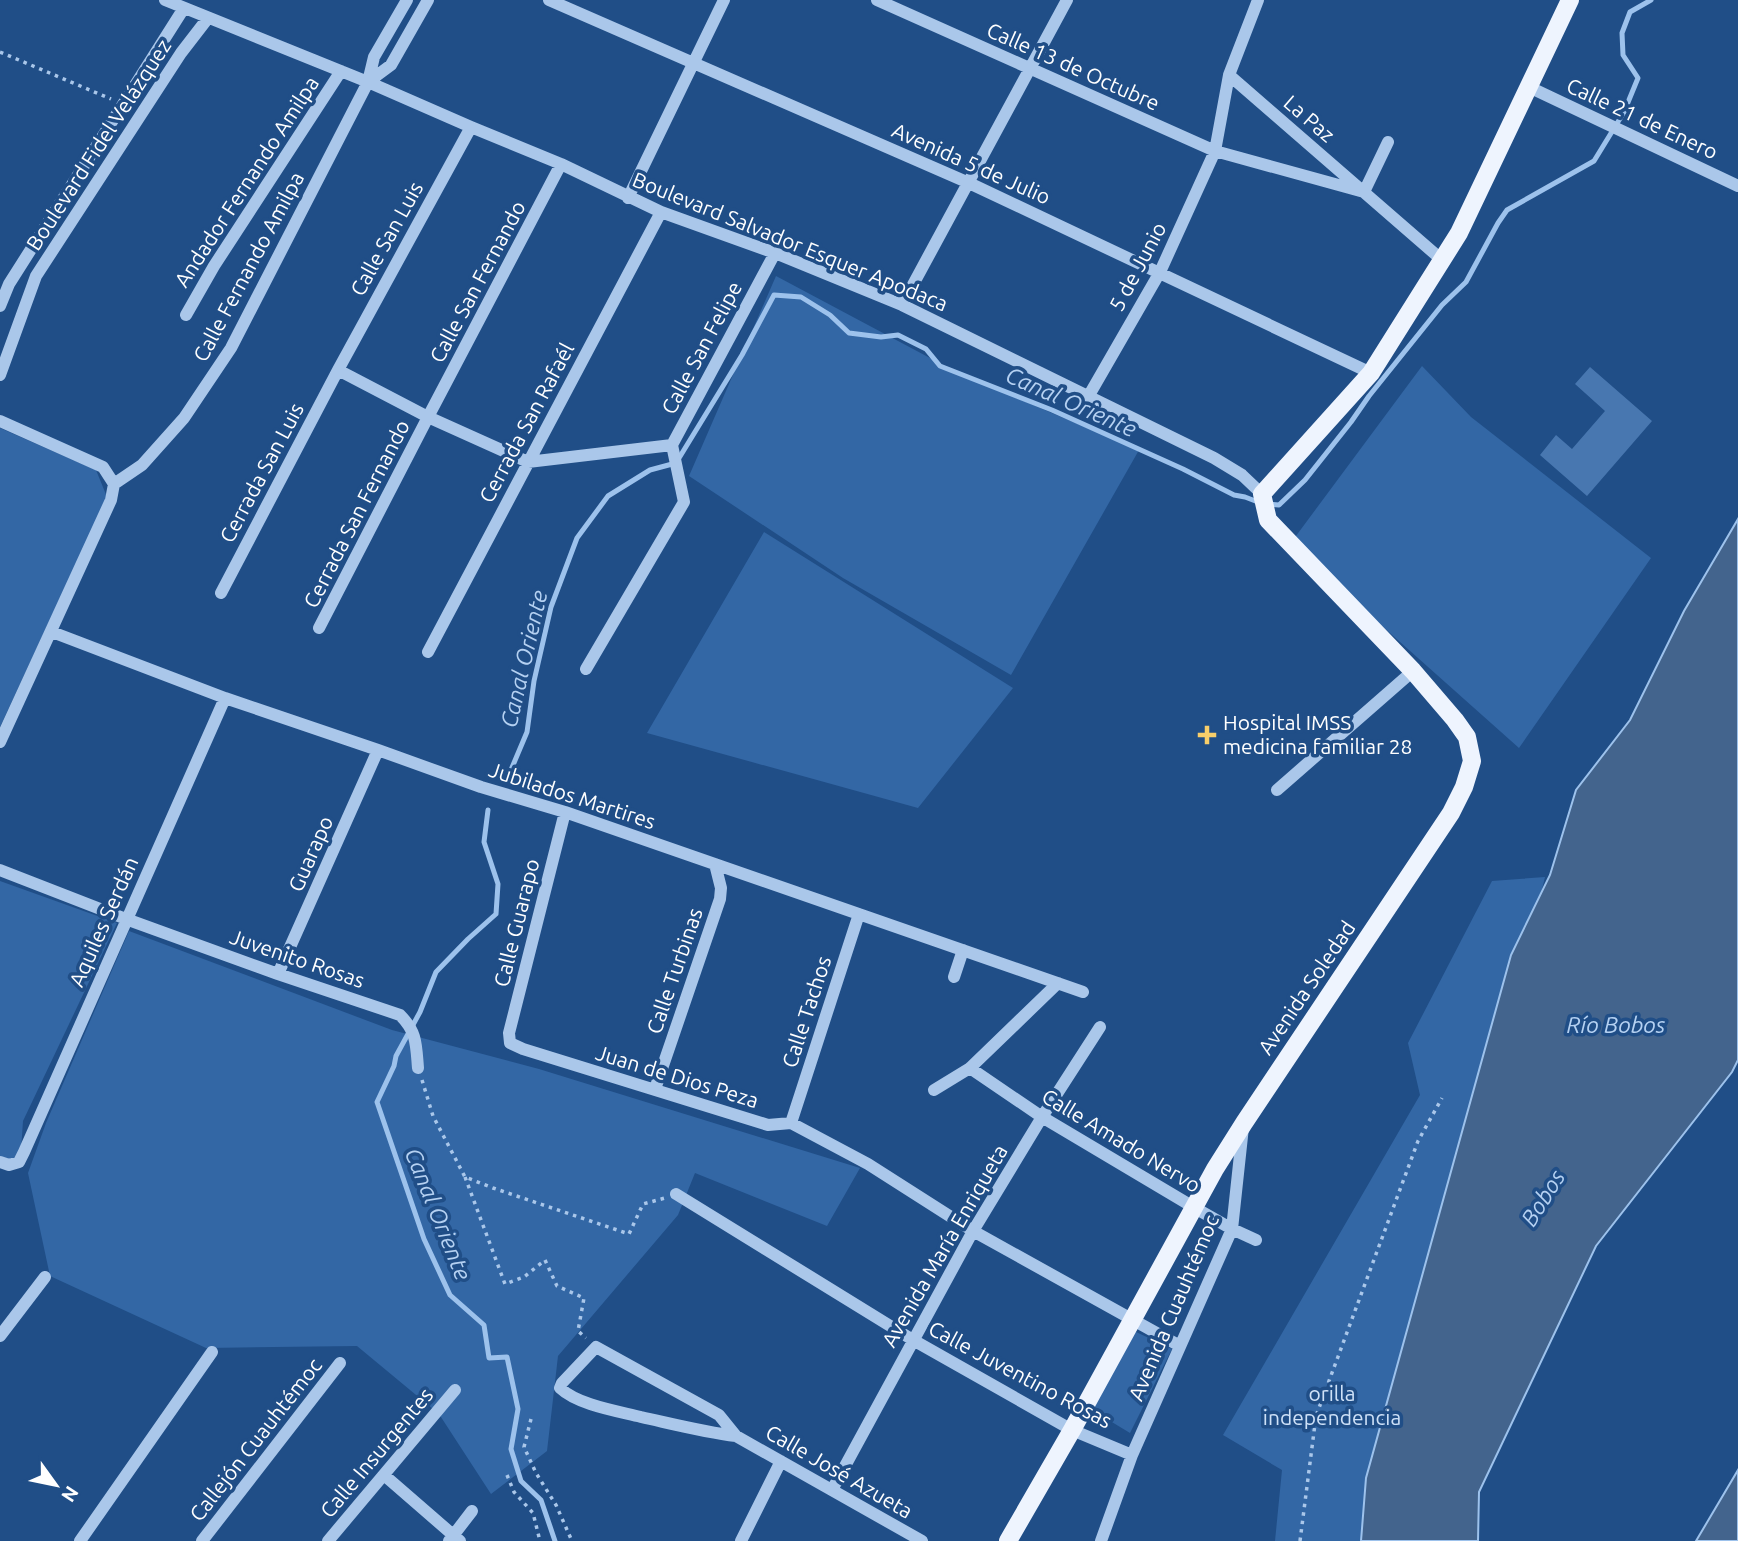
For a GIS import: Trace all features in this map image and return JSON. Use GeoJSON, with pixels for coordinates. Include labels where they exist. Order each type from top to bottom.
{"type":"FeatureCollection","features":[{"type":"Feature","properties":{"kind":"main road"},"geometry":{"type":"LineString","coordinates":[[1262,494],[1371,373],[1459,233],[1570,0]]}},
{"type":"Feature","properties":{"kind":"main road","name":"Avenida Soledad"},"geometry":{"type":"LineString","coordinates":[[1008,1541],[1215,1169],[1451,813],[1464,787],[1472,761],[1467,737],[1455,720],[1413,671],[1268,520],[1262,494]]}},
{"type":"Feature","properties":{"kind":"street","name":"Boulevard Salvador Esquer Apodaca"},"geometry":{"type":"LineString","coordinates":[[165,0],[561,164],[661,212],[775,253],[902,305],[1214,458],[1242,475],[1262,494]]}},
{"type":"Feature","properties":{"kind":"street"},"geometry":{"type":"LineString","coordinates":[[368,82],[374,57],[408,0]]}},
{"type":"Feature","properties":{"kind":"street"},"geometry":{"type":"LineString","coordinates":[[368,82],[391,65],[428,0]]}},
{"type":"Feature","properties":{"kind":"street","name":"Avenida 5 de Julio"},"geometry":{"type":"LineString","coordinates":[[550,0],[969,183],[1371,373]]}},
{"type":"Feature","properties":{"kind":"street"},"geometry":{"type":"LineString","coordinates":[[628,198],[724,0]]}},
{"type":"Feature","properties":{"kind":"street","name":"Calle 13 de Octubre"},"geometry":{"type":"LineString","coordinates":[[877,0],[1215,151],[1364,192]]}},
{"type":"Feature","properties":{"kind":"street"},"geometry":{"type":"LineString","coordinates":[[902,305],[1067,0]]}},
{"type":"Feature","properties":{"kind":"street","name":"5 de Junio"},"geometry":{"type":"LineString","coordinates":[[1088,397],[1160,272],[1215,151],[1229,75],[1258,0]]}},
{"type":"Feature","properties":{"kind":"street","name":"Boulevard Fidel Velázquez"},"geometry":{"type":"LineString","coordinates":[[0,306],[9,284],[184,8]]}},
{"type":"Feature","properties":{"kind":"street","name":"Boulevard Fidel Velázquez"},"geometry":{"type":"LineString","coordinates":[[0,375],[36,276],[181,53],[208,18]]}},
{"type":"Feature","properties":{"kind":"street","name":"Andador Fernando Amilpa"},"geometry":{"type":"LineString","coordinates":[[186,315],[214,266],[341,71]]}},
{"type":"Feature","properties":{"kind":"street","name":"La Paz"},"geometry":{"type":"LineString","coordinates":[[1229,75],[1442,260]]}},
{"type":"Feature","properties":{"kind":"street","name":"Calle Fernando Amilpa"},"geometry":{"type":"LineString","coordinates":[[114,484],[142,465],[184,418],[231,348],[368,82]]}},
{"type":"Feature","properties":{"kind":"street","name":"Calle 21 de Enero"},"geometry":{"type":"LineString","coordinates":[[1529,87],[1738,186]]}},
{"type":"Feature","properties":{"kind":"street","name":"Calle San Luis"},"geometry":{"type":"LineString","coordinates":[[338,370],[471,127]]}},
{"type":"Feature","properties":{"kind":"street"},"geometry":{"type":"LineString","coordinates":[[1364,192],[1388,142]]}},
{"type":"Feature","properties":{"kind":"street","name":"Calle San Fernando"},"geometry":{"type":"LineString","coordinates":[[428,417],[561,164]]}},
{"type":"Feature","properties":{"kind":"street","name":"Cerrada San Rafaél"},"geometry":{"type":"LineString","coordinates":[[428,652],[661,212]]}},
{"type":"Feature","properties":{"kind":"street","name":"Calle San Felipe"},"geometry":{"type":"LineString","coordinates":[[528,462],[672,445],[775,253]]}},
{"type":"Feature","properties":{"kind":"street"},"geometry":{"type":"LineString","coordinates":[[338,370],[428,417],[528,462]]}},
{"type":"Feature","properties":{"kind":"street","name":"Cerrada San Luis"},"geometry":{"type":"LineString","coordinates":[[221,593],[338,370]]}},
{"type":"Feature","properties":{"kind":"street","name":"Cerrada San Fernando"},"geometry":{"type":"LineString","coordinates":[[320,628],[428,417]]}},
{"type":"Feature","properties":{"kind":"street"},"geometry":{"type":"LineString","coordinates":[[0,421],[103,467],[114,484],[111,500],[0,742]]}},
{"type":"Feature","properties":{"kind":"street"},"geometry":{"type":"LineString","coordinates":[[586,669],[684,502],[672,445]]}},
{"type":"Feature","properties":{"kind":"street","name":"Jubilados Martires"},"geometry":{"type":"LineString","coordinates":[[52,632],[225,698],[481,787],[565,812],[1083,992]]}},
{"type":"Feature","properties":{"kind":"street"},"geometry":{"type":"LineString","coordinates":[[1277,790],[1413,671]]}},
{"type":"Feature","properties":{"kind":"street","name":"Aquiles Serdán"},"geometry":{"type":"LineString","coordinates":[[0,1162],[9,1165],[19,1162],[225,698]]}},
{"type":"Feature","properties":{"kind":"street","name":"Guarapo"},"geometry":{"type":"LineString","coordinates":[[278,974],[378,750]]}},
{"type":"Feature","properties":{"kind":"street","name":"Calle Guarapo"},"geometry":{"type":"LineString","coordinates":[[510,1043],[509,1033],[565,812]]}},
{"type":"Feature","properties":{"kind":"street","name":"Calle Turbinas"},"geometry":{"type":"LineString","coordinates":[[655,1089],[720,899],[721,888],[715,864]]}},
{"type":"Feature","properties":{"kind":"street","name":"Juvenito Rosas"},"geometry":{"type":"LineString","coordinates":[[0,870],[278,974],[400,1015],[411,1026],[418,1068]]}},
{"type":"Feature","properties":{"kind":"street","name":"Calle Tachos"},"geometry":{"type":"LineString","coordinates":[[791,1123],[859,914]]}},
{"type":"Feature","properties":{"kind":"street"},"geometry":{"type":"LineString","coordinates":[[954,977],[963,950]]}},
{"type":"Feature","properties":{"kind":"street"},"geometry":{"type":"LineString","coordinates":[[934,1090],[970,1068],[1058,983]]}},
{"type":"Feature","properties":{"kind":"street","name":"Avenida María Enriqueta"},"geometry":{"type":"LineString","coordinates":[[832,1490],[973,1231],[1100,1027]]}},
{"type":"Feature","properties":{"kind":"street","name":"Juan de Dios Peza"},"geometry":{"type":"LineString","coordinates":[[510,1043],[768,1125],[791,1123],[868,1164],[973,1231],[1180,1346]]}},
{"type":"Feature","properties":{"kind":"street","name":"Calle Amado Nervo"},"geometry":{"type":"LineString","coordinates":[[970,1068],[1042,1117],[1195,1208],[1256,1240]]}},
{"type":"Feature","properties":{"kind":"street","name":"Avenida Cuauhtémoc"},"geometry":{"type":"LineString","coordinates":[[1101,1541],[1132,1455],[1232,1229],[1244,1123]]}},
{"type":"Feature","properties":{"kind":"street","name":"Calle Juventino Rosas"},"geometry":{"type":"LineString","coordinates":[[677,1194],[913,1340],[1072,1430],[1132,1455]]}},
{"type":"Feature","properties":{"kind":"street"},"geometry":{"type":"LineString","coordinates":[[0,1336],[45,1277]]}},
{"type":"Feature","properties":{"kind":"street","name":"Calle José Azueta"},"geometry":{"type":"LineString","coordinates":[[736,1436],[719,1415],[596,1347],[560,1388],[596,1406],[706,1432],[736,1436],[922,1541]]}},
{"type":"Feature","properties":{"kind":"street"},"geometry":{"type":"LineString","coordinates":[[80,1541],[212,1352]]}},
{"type":"Feature","properties":{"kind":"street","name":"Callejón Cuauhtémoc"},"geometry":{"type":"LineString","coordinates":[[202,1541],[340,1363]]}},
{"type":"Feature","properties":{"kind":"street","name":"Calle Insurgentes"},"geometry":{"type":"LineString","coordinates":[[328,1541],[454,1390]]}},
{"type":"Feature","properties":{"kind":"street"},"geometry":{"type":"LineString","coordinates":[[741,1541],[781,1461]]}},
{"type":"Feature","properties":{"kind":"street"},"geometry":{"type":"LineString","coordinates":[[384,1475],[454,1539],[472,1511]]}},
{"type":"Feature","properties":{"kind":"path"},"geometry":{"type":"LineString","coordinates":[[0,52],[123,104]]}},
{"type":"Feature","properties":{"kind":"path"},"geometry":{"type":"LineString","coordinates":[[418,1068],[433,1115],[465,1177],[505,1284],[524,1277],[545,1260],[557,1286],[584,1298],[578,1331],[596,1347]]}},
{"type":"Feature","properties":{"kind":"path"},"geometry":{"type":"LineString","coordinates":[[1300,1541],[1316,1416],[1418,1141],[1442,1098]]}},
{"type":"Feature","properties":{"kind":"path"},"geometry":{"type":"LineString","coordinates":[[465,1177],[629,1234],[643,1204],[677,1194]]}},
{"type":"Feature","properties":{"kind":"path"},"geometry":{"type":"LineString","coordinates":[[531,1419],[524,1447],[556,1505],[572,1541]]}},
{"type":"Feature","properties":{"kind":"path"},"geometry":{"type":"LineString","coordinates":[[507,1475],[514,1492],[533,1513],[540,1541]]}},
{"type":"Feature","properties":{"kind":"green space"},"geometry":{"type":"Polygon","coordinates":[[[776,276],[960,374],[1139,450],[1011,675],[843,578],[689,476],[776,276]]]}},
{"type":"Feature","properties":{"kind":"green space"},"geometry":{"type":"Polygon","coordinates":[[[1422,366],[1471,417],[1651,558],[1519,748],[1290,544],[1422,366]]]}},
{"type":"Feature","properties":{"kind":"green space"},"geometry":{"type":"Polygon","coordinates":[[[0,428],[96,470],[107,497],[0,727],[0,428]]]}},
{"type":"Feature","properties":{"kind":"green space"},"geometry":{"type":"Polygon","coordinates":[[[764,532],[1013,688],[918,808],[647,733],[764,532]]]}},
{"type":"Feature","properties":{"kind":"green space","name":"orilla independencia"},"geometry":{"type":"Polygon","coordinates":[[[1545,877],[1382,1541],[1275,1541],[1282,1470],[1223,1435],[1420,1095],[1408,1043],[1492,881],[1545,877]]]}},
{"type":"Feature","properties":{"kind":"green space"},"geometry":{"type":"Polygon","coordinates":[[[0,881],[117,923],[23,1121],[20,1165],[0,1159],[0,881]]]}},
{"type":"Feature","properties":{"kind":"green space"},"geometry":{"type":"Polygon","coordinates":[[[129,931],[392,1030],[539,1069],[860,1168],[827,1226],[695,1173],[678,1215],[558,1356],[547,1451],[491,1494],[439,1414],[357,1346],[206,1348],[50,1276],[28,1173],[46,1123],[129,931]]]}},
{"type":"Feature","properties":{"kind":"green space"},"geometry":{"type":"Polygon","coordinates":[[[1134,1331],[1172,1349],[1130,1433],[1092,1410],[1134,1331]]]}},
{"type":"Feature","properties":{"kind":"water","name":"Río Bobos"},"geometry":{"type":"Polygon","coordinates":[[[1738,519],[1738,1060],[1732,1072],[1596,1246],[1479,1492],[1478,1541],[1361,1541],[1366,1478],[1511,955],[1550,875],[1576,790],[1630,720],[1684,611],[1738,519]]]}},
{"type":"Feature","properties":{"kind":"water"},"geometry":{"type":"Polygon","coordinates":[[[1738,1470],[1738,1541],[1696,1541],[1738,1470]]]}},
{"type":"Feature","properties":{"kind":"building"},"geometry":{"type":"Polygon","coordinates":[[[1590,367],[1652,421],[1587,496],[1540,455],[1556,435],[1572,449],[1605,411],[1575,384],[1590,367]]]}},
{"type":"Feature","properties":{"kind":"waterway","name":"Canal Oriente"},"geometry":{"type":"LineString","coordinates":[[1268,504],[1279,505],[1305,480],[1442,305],[1466,282],[1507,210],[1594,161],[1624,112],[1638,78],[1623,55],[1622,33],[1630,12],[1651,0]]}},
{"type":"Feature","properties":{"kind":"waterway","name":"Canal Oriente"},"geometry":{"type":"LineString","coordinates":[[508,777],[527,732],[534,681],[551,607],[577,538],[608,496],[650,470],[676,463],[742,355],[774,295],[801,297],[830,315],[849,333],[881,337],[898,335],[926,349],[940,366],[1052,410],[1234,495],[1258,502]]}},
{"type":"Feature","properties":{"kind":"waterway","name":"Canal Oriente"},"geometry":{"type":"LineString","coordinates":[[488,810],[484,842],[498,884],[496,914],[436,972],[377,1102],[424,1239],[450,1295],[484,1325],[489,1358],[507,1357],[518,1409],[511,1449],[521,1481],[541,1500],[555,1541]]}},
{"type":"Feature","properties":{"kind":"place","name":"Hospital IMSS medicina familiar 28"},"geometry":{"type":"Point","coordinates":[1207,735]}},
{"type":"Feature","properties":{"kind":"water label","name":"Bobos"},"geometry":{"type":"Point","coordinates":[1543,1198]}}]}
